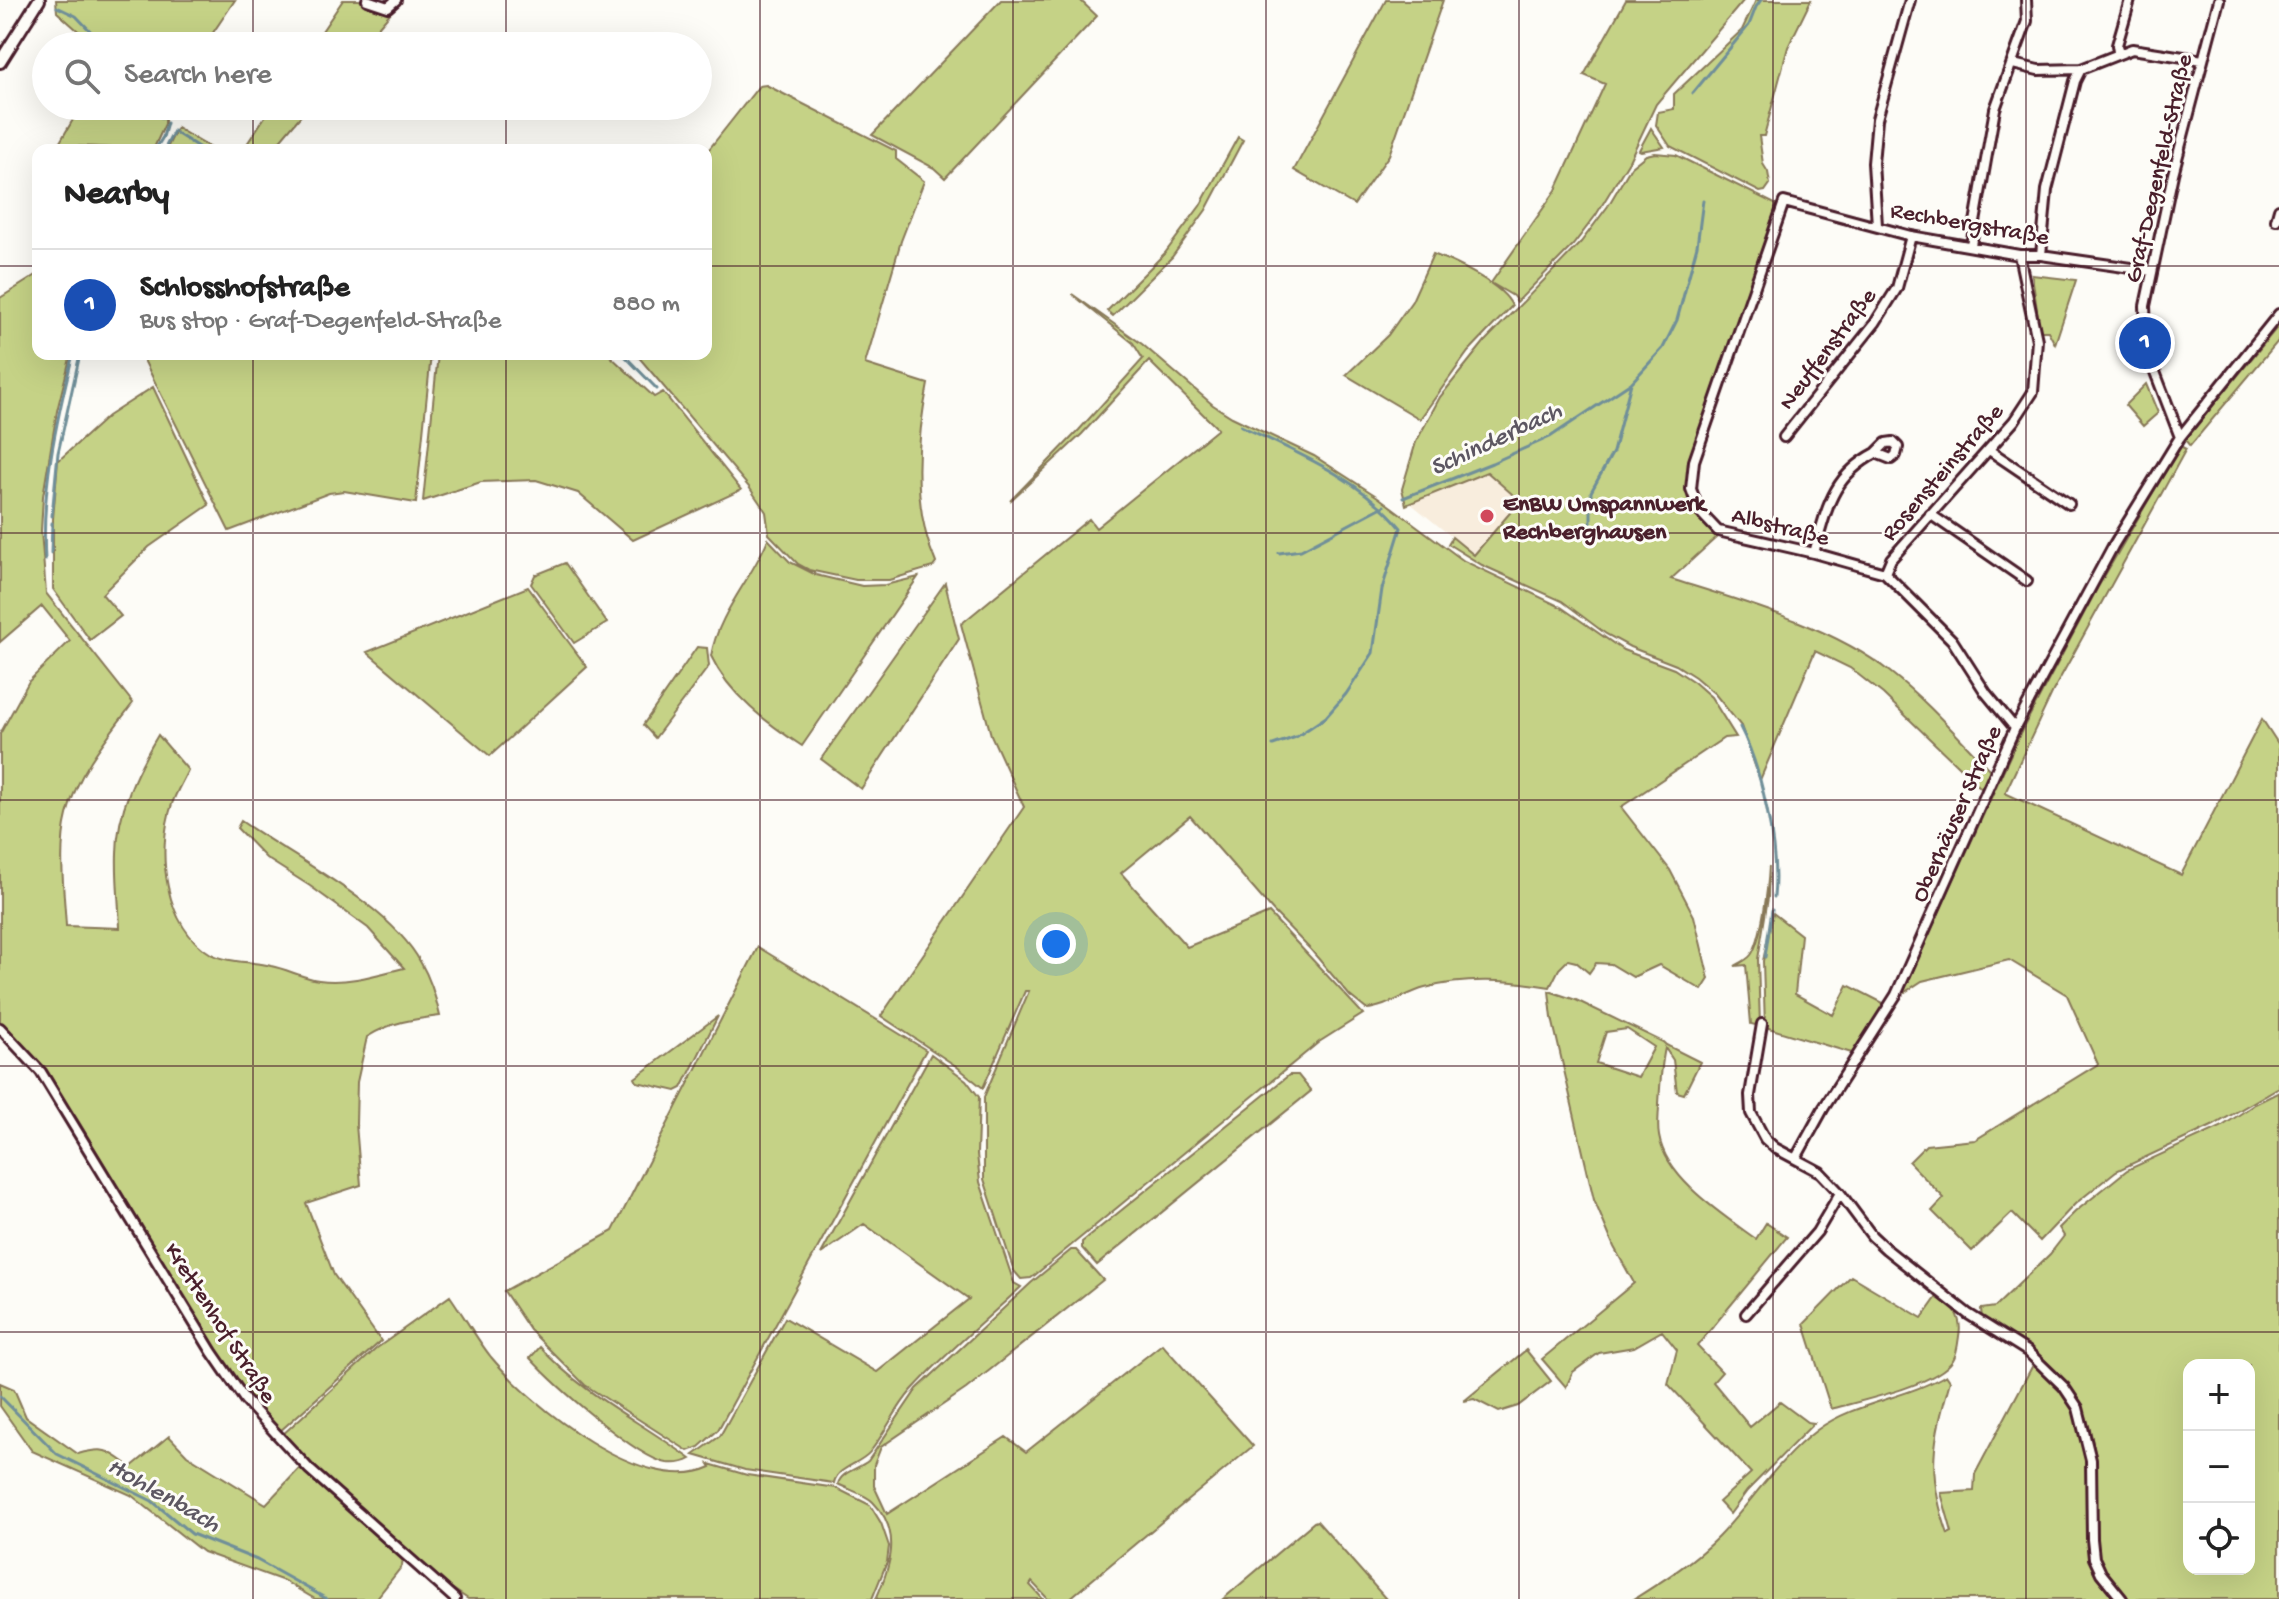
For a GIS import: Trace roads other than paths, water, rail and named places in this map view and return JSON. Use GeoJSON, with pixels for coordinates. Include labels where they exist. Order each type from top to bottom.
{"type":"FeatureCollection","features":[{"type":"Feature","properties":{"kind":"street"},"geometry":{"type":"LineString","coordinates":[[0,62],[39,0]]}},
{"type":"Feature","properties":{"kind":"street"},"geometry":{"type":"LineString","coordinates":[[367,0],[388,7],[396,0]]}},
{"type":"Feature","properties":{"kind":"street"},"geometry":{"type":"LineString","coordinates":[[1877,225],[1873,163],[1877,119],[1910,0]]}},
{"type":"Feature","properties":{"kind":"street"},"geometry":{"type":"LineString","coordinates":[[1971,245],[1995,109],[2027,21],[2026,0]]}},
{"type":"Feature","properties":{"kind":"street"},"geometry":{"type":"LineString","coordinates":[[2118,52],[2117,45],[2130,0]]}},
{"type":"Feature","properties":{"kind":"street","name":"Graf-Degenfeld-Straße"},"geometry":{"type":"LineString","coordinates":[[2180,437],[2155,372],[2146,330],[2145,306],[2173,174],[2219,0]]}},
{"type":"Feature","properties":{"kind":"street"},"geometry":{"type":"LineString","coordinates":[[2013,64],[2038,70],[2081,69],[2132,49],[2203,60]]}},
{"type":"Feature","properties":{"kind":"street"},"geometry":{"type":"LineString","coordinates":[[2041,255],[2047,190],[2075,81],[2081,69]]}},
{"type":"Feature","properties":{"kind":"street","name":"Rechbergstraße"},"geometry":{"type":"LineString","coordinates":[[1784,202],[1911,236],[2019,255],[2041,255],[2152,271]]}},
{"type":"Feature","properties":{"kind":"street","name":"Albstraße"},"geometry":{"type":"LineString","coordinates":[[1784,202],[1694,461],[1691,489],[1699,511],[1718,531],[1885,573],[1952,640],[1986,693],[2015,728]]}},
{"type":"Feature","properties":{"kind":"street"},"geometry":{"type":"LineString","coordinates":[[2276,220],[2279,209]]}},
{"type":"Feature","properties":{"kind":"street","name":"Neuffenstraße"},"geometry":{"type":"LineString","coordinates":[[1784,437],[1875,323],[1897,288],[1911,236]]}},
{"type":"Feature","properties":{"kind":"street","name":"Rosensteinstraße"},"geometry":{"type":"LineString","coordinates":[[1885,573],[1891,559],[2014,421],[2033,392],[2037,340],[2019,255]]}},
{"type":"Feature","properties":{"kind":"street","name":"Oberhäuser Straße"},"geometry":{"type":"LineString","coordinates":[[1796,1158],[1823,1109],[1896,995],[2015,728],[2113,546],[2180,437],[2279,314]]}},
{"type":"Feature","properties":{"kind":"street"},"geometry":{"type":"LineString","coordinates":[[1989,450],[2069,504]]}},
{"type":"Feature","properties":{"kind":"street"},"geometry":{"type":"LineString","coordinates":[[1814,553],[1829,499],[1857,463],[1876,453]]}},
{"type":"Feature","properties":{"kind":"street"},"geometry":{"type":"LineString","coordinates":[[1930,514],[2027,581]]}},
{"type":"Feature","properties":{"kind":"street"},"geometry":{"type":"LineString","coordinates":[[1762,1024],[1750,1095],[1751,1113],[1765,1139],[1775,1148],[1820,1172],[1886,1249],[1968,1314],[2027,1351],[2048,1369],[2078,1408],[2091,1460],[2094,1558],[2101,1573],[2122,1599]]}},
{"type":"Feature","properties":{"kind":"street","name":"Krettenhof Straße"},"geometry":{"type":"LineString","coordinates":[[0,1028],[41,1072],[212,1352],[245,1400],[309,1469],[455,1599]]}},
{"type":"Feature","properties":{"kind":"street"},"geometry":{"type":"LineString","coordinates":[[1746,1314],[1817,1232],[1840,1193]]}},
{"type":"Feature","properties":{"kind":"waterway","name":"Schinderbach"},"geometry":{"type":"LineString","coordinates":[[1693,93],[1749,25],[1761,0]]}},
{"type":"Feature","properties":{"kind":"waterway"},"geometry":{"type":"LineString","coordinates":[[57,7],[76,16],[91,32]]}},
{"type":"Feature","properties":{"kind":"waterway"},"geometry":{"type":"LineString","coordinates":[[159,144],[167,123]]}},
{"type":"Feature","properties":{"kind":"waterway"},"geometry":{"type":"LineString","coordinates":[[167,144],[174,131]]}},
{"type":"Feature","properties":{"kind":"waterway"},"geometry":{"type":"LineString","coordinates":[[176,133],[193,144]]}},
{"type":"Feature","properties":{"kind":"waterway","name":"Schinderbach"},"geometry":{"type":"LineString","coordinates":[[1403,498],[1550,437],[1631,383],[1663,348],[1677,320],[1697,246],[1703,200]]}},
{"type":"Feature","properties":{"kind":"waterway"},"geometry":{"type":"LineString","coordinates":[[45,560],[48,482],[72,360]]}},
{"type":"Feature","properties":{"kind":"waterway"},"geometry":{"type":"LineString","coordinates":[[52,516],[58,453],[79,360]]}},
{"type":"Feature","properties":{"kind":"waterway"},"geometry":{"type":"LineString","coordinates":[[629,360],[657,389]]}},
{"type":"Feature","properties":{"kind":"waterway"},"geometry":{"type":"LineString","coordinates":[[1591,543],[1591,492],[1613,452],[1631,383]]}},
{"type":"Feature","properties":{"kind":"waterway"},"geometry":{"type":"LineString","coordinates":[[1241,426],[1348,481],[1401,528],[1382,589],[1373,653],[1346,694],[1326,717],[1296,737],[1273,745]]}},
{"type":"Feature","properties":{"kind":"waterway","name":"Schinderbach"},"geometry":{"type":"LineString","coordinates":[[1279,553],[1301,550],[1384,506]]}},
{"type":"Feature","properties":{"kind":"waterway"},"geometry":{"type":"LineString","coordinates":[[51,553],[52,523]]}},
{"type":"Feature","properties":{"kind":"waterway"},"geometry":{"type":"LineString","coordinates":[[1740,727],[1755,765],[1767,810],[1774,857],[1774,897]]}},
{"type":"Feature","properties":{"kind":"waterway"},"geometry":{"type":"LineString","coordinates":[[1765,957],[1772,910]]}},
{"type":"Feature","properties":{"kind":"waterway","name":"Hohlenbach"},"geometry":{"type":"LineString","coordinates":[[0,1396],[57,1454],[152,1501],[192,1534],[257,1560],[327,1599]]}},
{"type":"Feature","properties":{"kind":"place","name":"Schlosshofstraße"},"geometry":{"type":"Point","coordinates":[2145,343]}},
{"type":"Feature","properties":{"kind":"place","name":"EnBW Umspannwerk Rechberghausen"},"geometry":{"type":"Point","coordinates":[1487,516]}}]}
